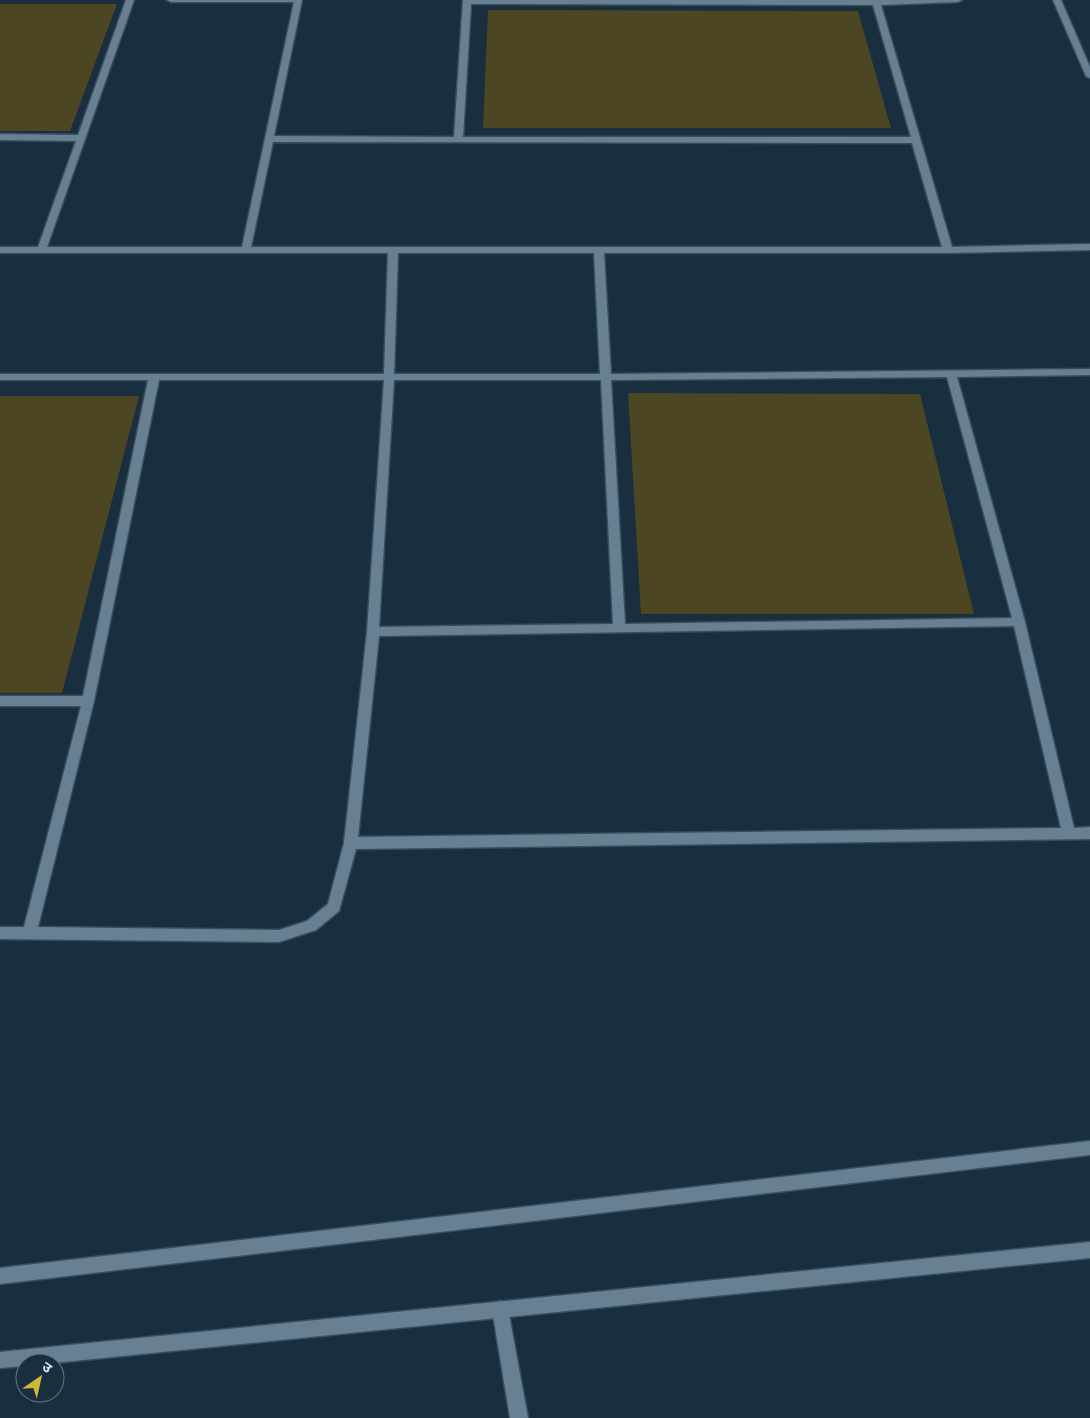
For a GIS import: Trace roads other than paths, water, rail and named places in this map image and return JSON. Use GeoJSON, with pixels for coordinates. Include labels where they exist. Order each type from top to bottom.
{"type":"FeatureCollection","features":[{"type":"Feature","properties":{"kind":"street"},"geometry":{"type":"LineString","coordinates":[[41,251],[130,0]]}},
{"type":"Feature","properties":{"kind":"street"},"geometry":{"type":"LineString","coordinates":[[171,0],[298,0],[246,251]]}},
{"type":"Feature","properties":{"kind":"street"},"geometry":{"type":"LineString","coordinates":[[458,140],[467,1],[876,3],[958,0]]}},
{"type":"Feature","properties":{"kind":"street"},"geometry":{"type":"LineString","coordinates":[[1056,0],[1090,76]]}},
{"type":"Feature","properties":{"kind":"street"},"geometry":{"type":"LineString","coordinates":[[876,3],[948,250]]}},
{"type":"Feature","properties":{"kind":"street"},"geometry":{"type":"LineString","coordinates":[[0,137],[81,138]]}},
{"type":"Feature","properties":{"kind":"street"},"geometry":{"type":"LineString","coordinates":[[269,139],[916,140]]}},
{"type":"Feature","properties":{"kind":"street"},"geometry":{"type":"LineString","coordinates":[[0,250],[948,250],[1090,247]]}},
{"type":"Feature","properties":{"kind":"street"},"geometry":{"type":"LineString","coordinates":[[0,934],[278,936],[311,926],[334,907],[351,843],[373,632],[389,376],[393,250]]}},
{"type":"Feature","properties":{"kind":"street"},"geometry":{"type":"LineString","coordinates":[[599,250],[619,630]]}},
{"type":"Feature","properties":{"kind":"street"},"geometry":{"type":"LineString","coordinates":[[951,372],[1019,622],[1069,833]]}},
{"type":"Feature","properties":{"kind":"street"},"geometry":{"type":"LineString","coordinates":[[0,377],[605,376],[1090,372]]}},
{"type":"Feature","properties":{"kind":"street"},"geometry":{"type":"LineString","coordinates":[[30,933],[88,701],[154,378]]}},
{"type":"Feature","properties":{"kind":"street"},"geometry":{"type":"LineString","coordinates":[[373,632],[619,630],[1019,622]]}},
{"type":"Feature","properties":{"kind":"street"},"geometry":{"type":"LineString","coordinates":[[0,701],[88,701]]}},
{"type":"Feature","properties":{"kind":"street"},"geometry":{"type":"LineString","coordinates":[[351,843],[1090,833]]}},
{"type":"Feature","properties":{"kind":"street"},"geometry":{"type":"LineString","coordinates":[[0,1276],[1090,1148]]}},
{"type":"Feature","properties":{"kind":"street"},"geometry":{"type":"LineString","coordinates":[[0,1360],[1090,1250]]}},
{"type":"Feature","properties":{"kind":"street"},"geometry":{"type":"LineString","coordinates":[[500,1309],[519,1418]]}}]}
